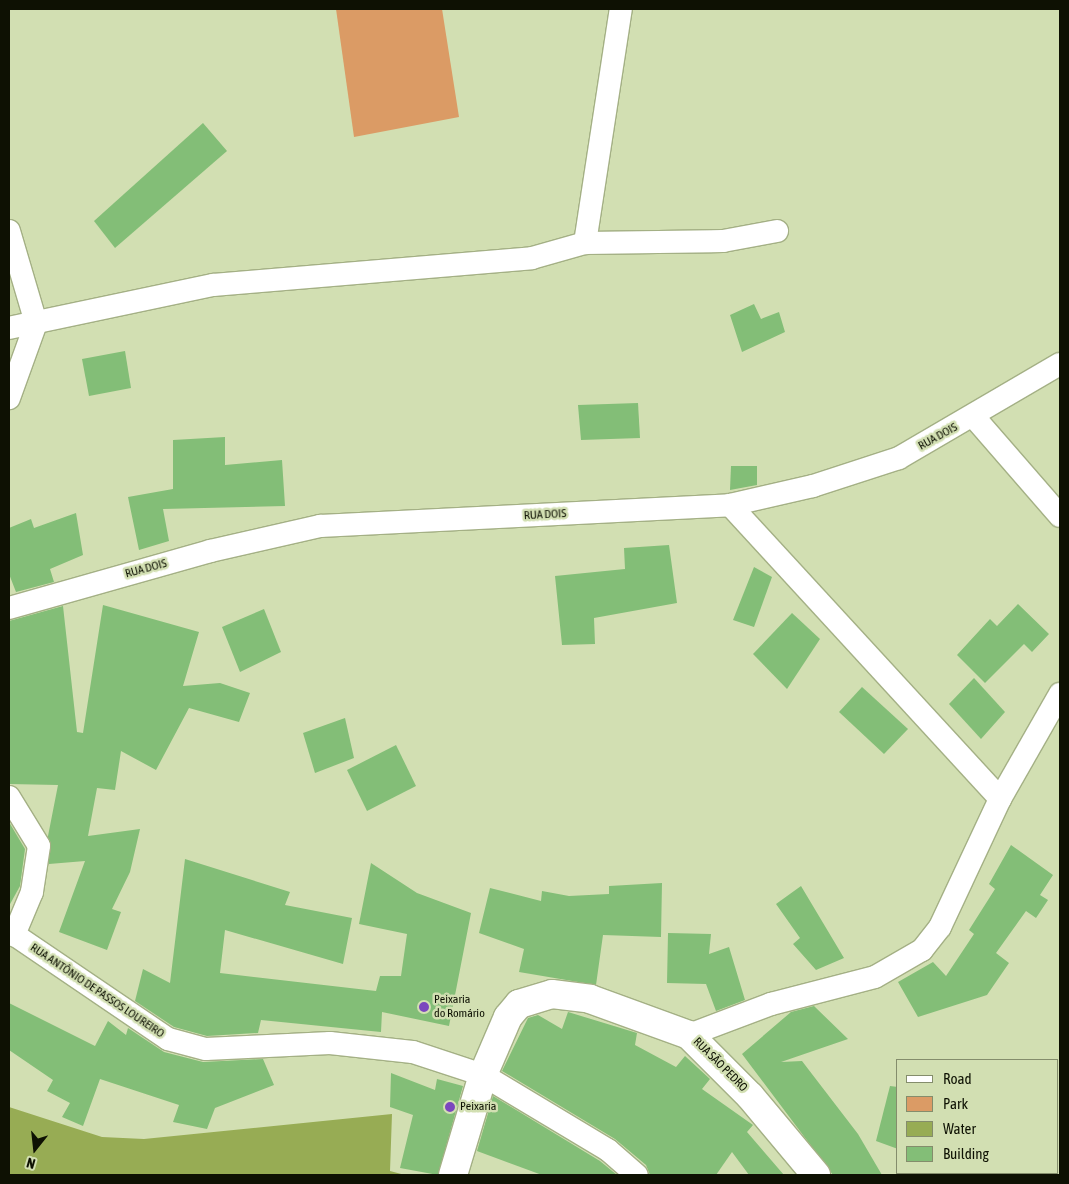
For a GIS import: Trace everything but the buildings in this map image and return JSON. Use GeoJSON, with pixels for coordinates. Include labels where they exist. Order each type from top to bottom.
{"type":"FeatureCollection","features":[{"type":"Feature","properties":{"kind":"street"},"geometry":{"type":"LineString","coordinates":[[585,243],[621,9]]}},
{"type":"Feature","properties":{"kind":"street"},"geometry":{"type":"LineString","coordinates":[[9,231],[36,323],[9,398]]}},
{"type":"Feature","properties":{"kind":"street"},"geometry":{"type":"LineString","coordinates":[[9,328],[213,285],[532,258],[585,243],[723,241],[778,231]]}},
{"type":"Feature","properties":{"kind":"street","name":"RUA DOIS"},"geometry":{"type":"LineString","coordinates":[[9,608],[228,546],[320,526],[730,505],[813,486],[899,458],[974,417],[1060,364]]}},
{"type":"Feature","properties":{"kind":"street"},"geometry":{"type":"LineString","coordinates":[[974,417],[1060,516]]}},
{"type":"Feature","properties":{"kind":"street"},"geometry":{"type":"LineString","coordinates":[[730,505],[1000,799]]}},
{"type":"Feature","properties":{"kind":"street"},"geometry":{"type":"LineString","coordinates":[[689,1035],[771,1004],[875,977],[922,950],[940,927],[1000,799],[1060,694]]}},
{"type":"Feature","properties":{"kind":"street"},"geometry":{"type":"LineString","coordinates":[[9,797],[39,846],[32,892],[11,933]]}},
{"type":"Feature","properties":{"kind":"street","name":"RUA ANTÔNIO DE PASSOS LOUREIRO"},"geometry":{"type":"LineString","coordinates":[[11,933],[156,1032],[185,1045],[228,1049],[330,1043],[413,1052],[483,1075]]}},
{"type":"Feature","properties":{"kind":"street","name":"RUA SÃO PEDRO"},"geometry":{"type":"LineString","coordinates":[[483,1075],[508,1017],[534,997],[552,994],[590,999],[689,1035],[750,1096],[816,1175]]}},
{"type":"Feature","properties":{"kind":"street"},"geometry":{"type":"LineString","coordinates":[[453,1175],[483,1075],[608,1150],[637,1175]]}},
{"type":"Feature","properties":{"kind":"green space"},"geometry":{"type":"Polygon","coordinates":[[[336,9],[442,9],[459,117],[354,137],[336,9]]]}},
{"type":"Feature","properties":{"kind":"water"},"geometry":{"type":"Polygon","coordinates":[[[9,1107],[102,1137],[144,1139],[392,1114],[390,1171],[405,1175],[9,1175],[9,1107]]]}},
{"type":"Feature","properties":{"kind":"place","name":"Peixaria do Romário"},"geometry":{"type":"Point","coordinates":[424,1007]}},
{"type":"Feature","properties":{"kind":"place","name":"Peixaria"},"geometry":{"type":"Point","coordinates":[450,1107]}}]}
